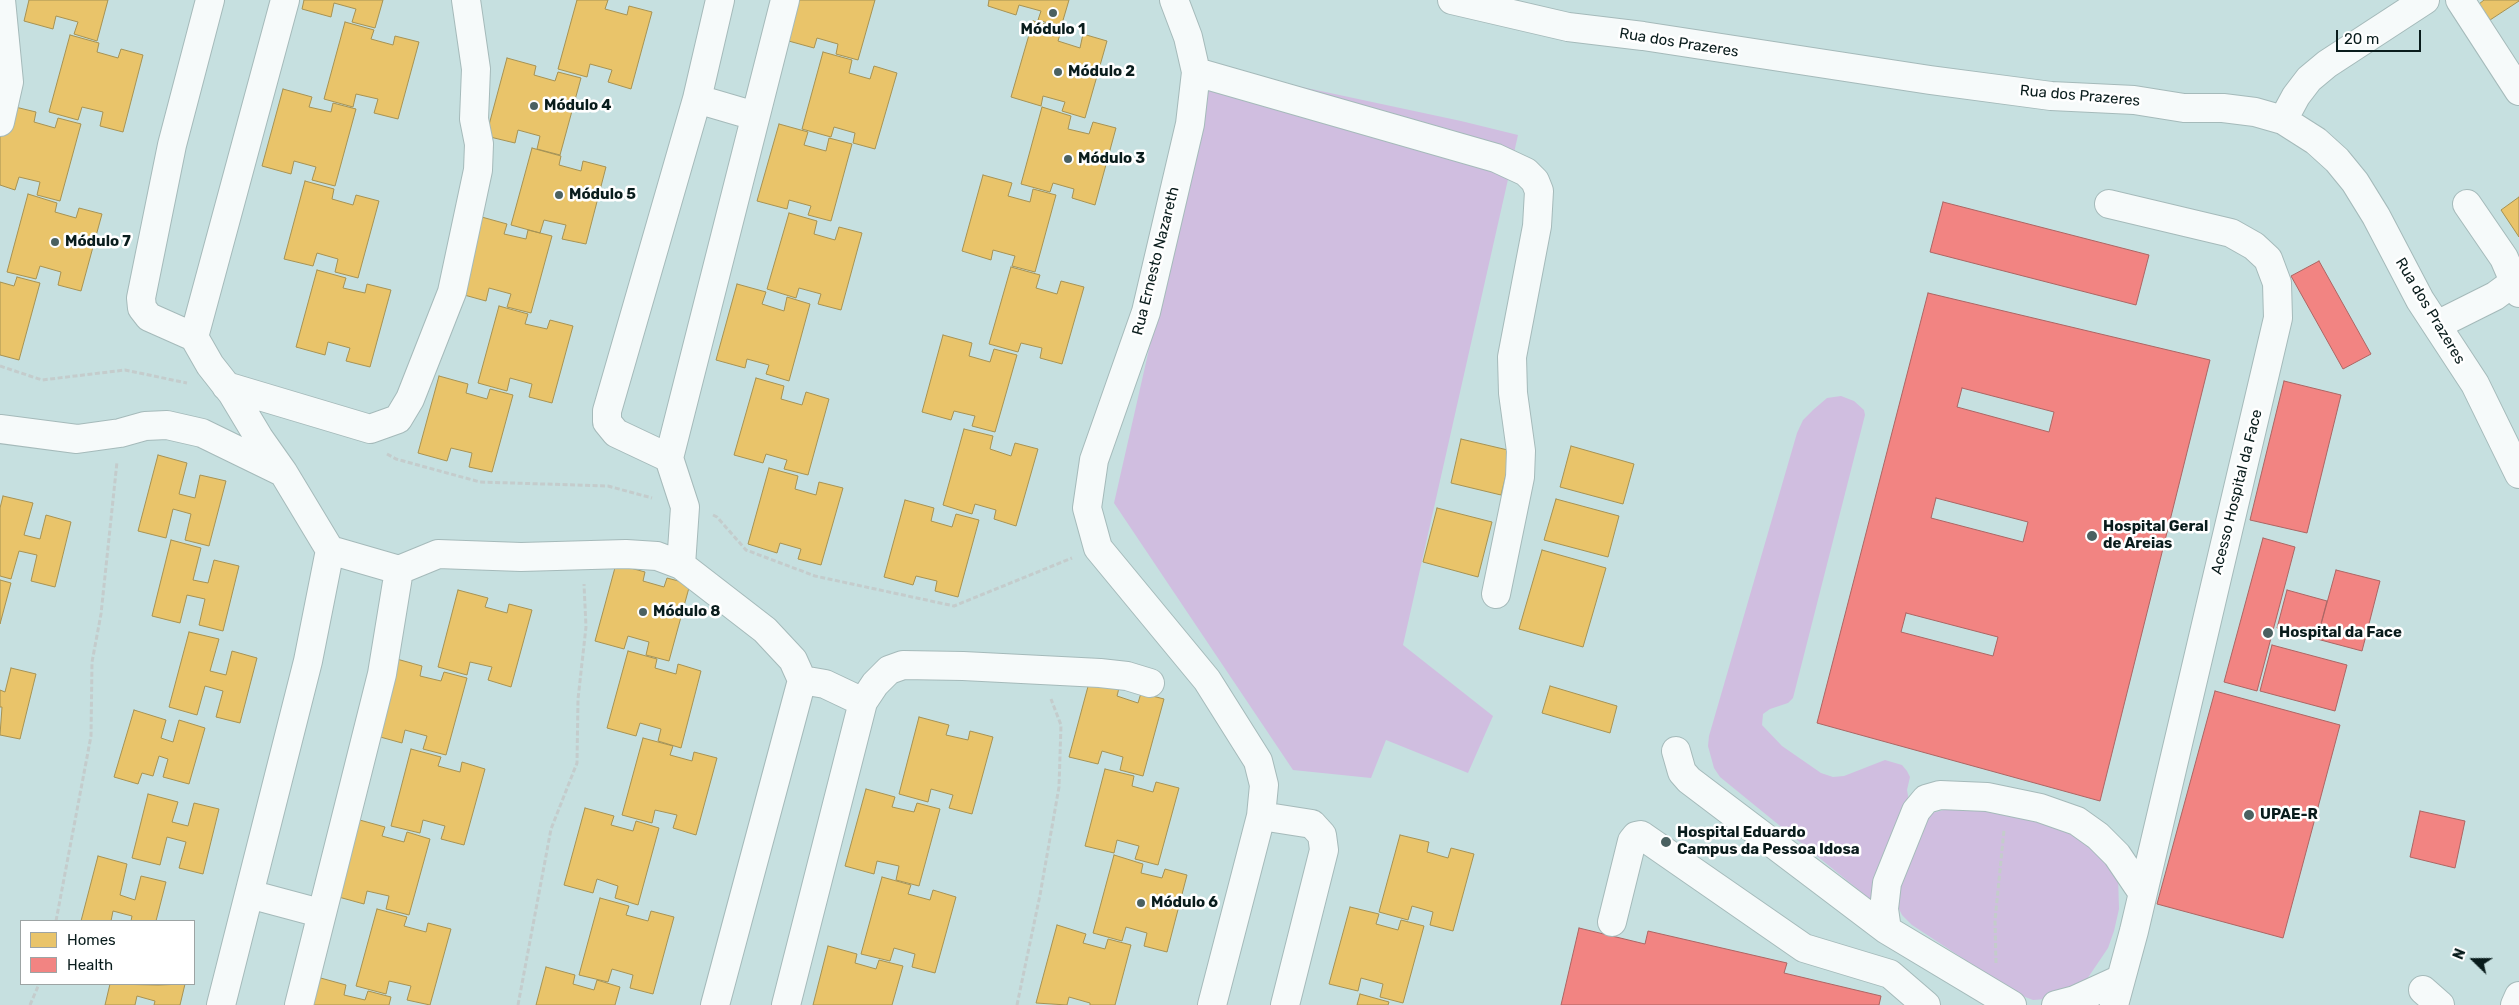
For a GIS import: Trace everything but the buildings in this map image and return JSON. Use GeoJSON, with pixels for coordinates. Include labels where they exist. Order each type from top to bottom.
{"type":"FeatureCollection","features":[{"type":"Feature","properties":{"kind":"street"},"geometry":{"type":"LineString","coordinates":[[0,122],[9,82],[1,0]]}},
{"type":"Feature","properties":{"kind":"street"},"geometry":{"type":"LineString","coordinates":[[210,0],[172,145],[141,298],[142,308],[149,317],[194,337],[210,366],[226,386],[284,472],[330,550],[308,661],[221,1005]]}},
{"type":"Feature","properties":{"kind":"street"},"geometry":{"type":"LineString","coordinates":[[194,337],[285,0]]}},
{"type":"Feature","properties":{"kind":"street"},"geometry":{"type":"LineString","coordinates":[[226,386],[370,429],[398,419],[410,399],[452,292],[478,170],[479,144],[474,119],[476,69],[466,0]]}},
{"type":"Feature","properties":{"kind":"street"},"geometry":{"type":"LineString","coordinates":[[669,458],[616,434],[607,422],[607,411],[697,99],[720,0]]}},
{"type":"Feature","properties":{"kind":"street"},"geometry":{"type":"LineString","coordinates":[[681,565],[685,508],[669,458],[785,0]]}},
{"type":"Feature","properties":{"kind":"street","name":"Rua Ernesto Nazareth"},"geometry":{"type":"LineString","coordinates":[[1098,548],[1087,508],[1094,460],[1146,312],[1190,124],[1196,72],[1188,37],[1174,0]]}},
{"type":"Feature","properties":{"kind":"street","name":"Rua dos Prazeres"},"geometry":{"type":"LineString","coordinates":[[1452,0],[1568,28],[1643,36],[1883,74],[2051,96],[2134,100],[2184,108],[2255,112],[2283,120],[2316,141],[2337,160],[2355,182],[2376,216],[2420,300],[2475,384],[2519,474]]}},
{"type":"Feature","properties":{"kind":"street"},"geometry":{"type":"LineString","coordinates":[[2283,120],[2296,96],[2309,78],[2327,64],[2425,0]]}},
{"type":"Feature","properties":{"kind":"street"},"geometry":{"type":"LineString","coordinates":[[2460,0],[2519,91]]}},
{"type":"Feature","properties":{"kind":"street"},"geometry":{"type":"LineString","coordinates":[[1196,72],[1496,158],[1526,172],[1535,181],[1539,191],[1537,226],[1512,358],[1513,393],[1521,451],[1520,478],[1496,594]]}},
{"type":"Feature","properties":{"kind":"street"},"geometry":{"type":"LineString","coordinates":[[697,99],[755,116]]}},
{"type":"Feature","properties":{"kind":"street","name":"Acesso Hospital da Face"},"geometry":{"type":"LineString","coordinates":[[2109,204],[2231,233],[2254,246],[2268,259],[2276,283],[2278,318],[2265,379],[2114,1005]]}},
{"type":"Feature","properties":{"kind":"street"},"geometry":{"type":"LineString","coordinates":[[2437,325],[2495,296],[2516,288],[2504,258],[2467,204]]}},
{"type":"Feature","properties":{"kind":"street"},"geometry":{"type":"LineString","coordinates":[[0,429],[77,439],[120,433],[145,426],[167,425],[202,433],[284,472]]}},
{"type":"Feature","properties":{"kind":"street"},"geometry":{"type":"LineString","coordinates":[[1098,548],[1207,680],[1258,761],[1264,786],[1261,816],[1212,1005]]}},
{"type":"Feature","properties":{"kind":"street"},"geometry":{"type":"LineString","coordinates":[[330,550],[399,570],[438,554],[584,556],[626,554],[656,556],[681,565],[765,630],[793,660],[802,680],[715,1005]]}},
{"type":"Feature","properties":{"kind":"street"},"geometry":{"type":"LineString","coordinates":[[299,1005],[320,913],[382,674],[399,570]]}},
{"type":"Feature","properties":{"kind":"street"},"geometry":{"type":"LineString","coordinates":[[786,1005],[863,702],[876,684],[890,670],[903,665],[1039,668],[1127,676],[1150,682]]}},
{"type":"Feature","properties":{"kind":"street"},"geometry":{"type":"LineString","coordinates":[[802,680],[825,684],[863,702]]}},
{"type":"Feature","properties":{"kind":"street"},"geometry":{"type":"LineString","coordinates":[[1676,751],[1682,772],[1689,780],[1887,930],[2004,1001]]}},
{"type":"Feature","properties":{"kind":"street"},"geometry":{"type":"LineString","coordinates":[[1887,930],[1884,909],[1887,883],[1916,810],[1926,799],[1940,795],[1987,797],[2040,808],[2077,822],[2098,836],[2116,854],[2142,892]]}},
{"type":"Feature","properties":{"kind":"street"},"geometry":{"type":"LineString","coordinates":[[1261,816],[1312,824],[1322,835],[1324,850],[1285,1005]]}},
{"type":"Feature","properties":{"kind":"street"},"geometry":{"type":"LineString","coordinates":[[1612,922],[1632,841],[1634,837],[1641,836],[1804,948],[1890,974],[1926,1005]]}},
{"type":"Feature","properties":{"kind":"street"},"geometry":{"type":"LineString","coordinates":[[249,894],[320,913]]}},
{"type":"Feature","properties":{"kind":"street"},"geometry":{"type":"LineString","coordinates":[[2056,1005],[2075,1000],[2121,979]]}},
{"type":"Feature","properties":{"kind":"street"},"geometry":{"type":"LineString","coordinates":[[2515,1005],[2519,996]]}},
{"type":"Feature","properties":{"kind":"path"},"geometry":{"type":"LineString","coordinates":[[0,366],[42,380],[125,370],[190,383]]}},
{"type":"Feature","properties":{"kind":"path"},"geometry":{"type":"LineString","coordinates":[[56,920],[91,736],[92,662],[101,614],[120,433]]}},
{"type":"Feature","properties":{"kind":"path"},"geometry":{"type":"LineString","coordinates":[[380,450],[396,459],[480,482],[608,486],[717,517],[746,550],[815,576],[954,606],[1098,548]]}},
{"type":"Feature","properties":{"kind":"path"},"geometry":{"type":"LineString","coordinates":[[518,1005],[551,829],[577,763],[578,699],[586,627],[584,556]]}},
{"type":"Feature","properties":{"kind":"path"},"geometry":{"type":"LineString","coordinates":[[1017,1005],[1040,895],[1059,787],[1061,725],[1039,668]]}},
{"type":"Feature","properties":{"kind":"path"},"geometry":{"type":"LineString","coordinates":[[2004,1001],[1994,920],[2004,843],[2006,801]]}},
{"type":"Feature","properties":{"kind":"path"},"geometry":{"type":"LineString","coordinates":[[30,1005],[39,985]]}},
{"type":"Feature","properties":{"kind":"shaded area"},"geometry":{"type":"Polygon","coordinates":[[[1213,68],[1518,135],[1403,645],[1493,716],[1468,773],[1386,740],[1371,778],[1293,770],[1114,503],[1213,68]]]}},
{"type":"Feature","properties":{"kind":"shaded area"},"geometry":{"type":"Polygon","coordinates":[[[1841,396],[1854,401],[1864,410],[1865,415],[1793,698],[1788,703],[1770,709],[1763,714],[1762,725],[1782,746],[1821,773],[1833,777],[1844,776],[1885,760],[1902,765],[1907,771],[1910,777],[1907,790],[1909,801],[1876,900],[1871,900],[1720,777],[1714,768],[1708,746],[1709,736],[1797,433],[1803,420],[1827,398],[1841,396]]]}},
{"type":"Feature","properties":{"kind":"shaded area"},"geometry":{"type":"Polygon","coordinates":[[[1955,807],[2005,811],[2086,834],[2118,875],[2119,909],[2114,931],[2108,948],[2083,985],[2046,999],[2033,1000],[2017,994],[1912,925],[1902,915],[1895,901],[1919,822],[1932,813],[1955,807]]]}},
{"type":"Feature","properties":{"kind":"place","name":"Módulo 1"},"geometry":{"type":"Point","coordinates":[1053,13]}},
{"type":"Feature","properties":{"kind":"place","name":"Módulo 2"},"geometry":{"type":"Point","coordinates":[1058,72]}},
{"type":"Feature","properties":{"kind":"place","name":"Módulo 4"},"geometry":{"type":"Point","coordinates":[534,106]}},
{"type":"Feature","properties":{"kind":"place","name":"Módulo 3"},"geometry":{"type":"Point","coordinates":[1068,159]}},
{"type":"Feature","properties":{"kind":"place","name":"Módulo 5"},"geometry":{"type":"Point","coordinates":[559,195]}},
{"type":"Feature","properties":{"kind":"place","name":"Módulo 7"},"geometry":{"type":"Point","coordinates":[55,242]}},
{"type":"Feature","properties":{"kind":"place","name":"Hospital Geral de Areias"},"geometry":{"type":"Point","coordinates":[2092,536]}},
{"type":"Feature","properties":{"kind":"place","name":"Módulo 8"},"geometry":{"type":"Point","coordinates":[643,612]}},
{"type":"Feature","properties":{"kind":"place","name":"Hospital da Face"},"geometry":{"type":"Point","coordinates":[2268,633]}},
{"type":"Feature","properties":{"kind":"place","name":"UPAE-R"},"geometry":{"type":"Point","coordinates":[2249,815]}},
{"type":"Feature","properties":{"kind":"place","name":"Hospital Eduardo Campus da Pessoa Idosa"},"geometry":{"type":"Point","coordinates":[1666,842]}},
{"type":"Feature","properties":{"kind":"place","name":"Módulo 6"},"geometry":{"type":"Point","coordinates":[1141,903]}}]}
